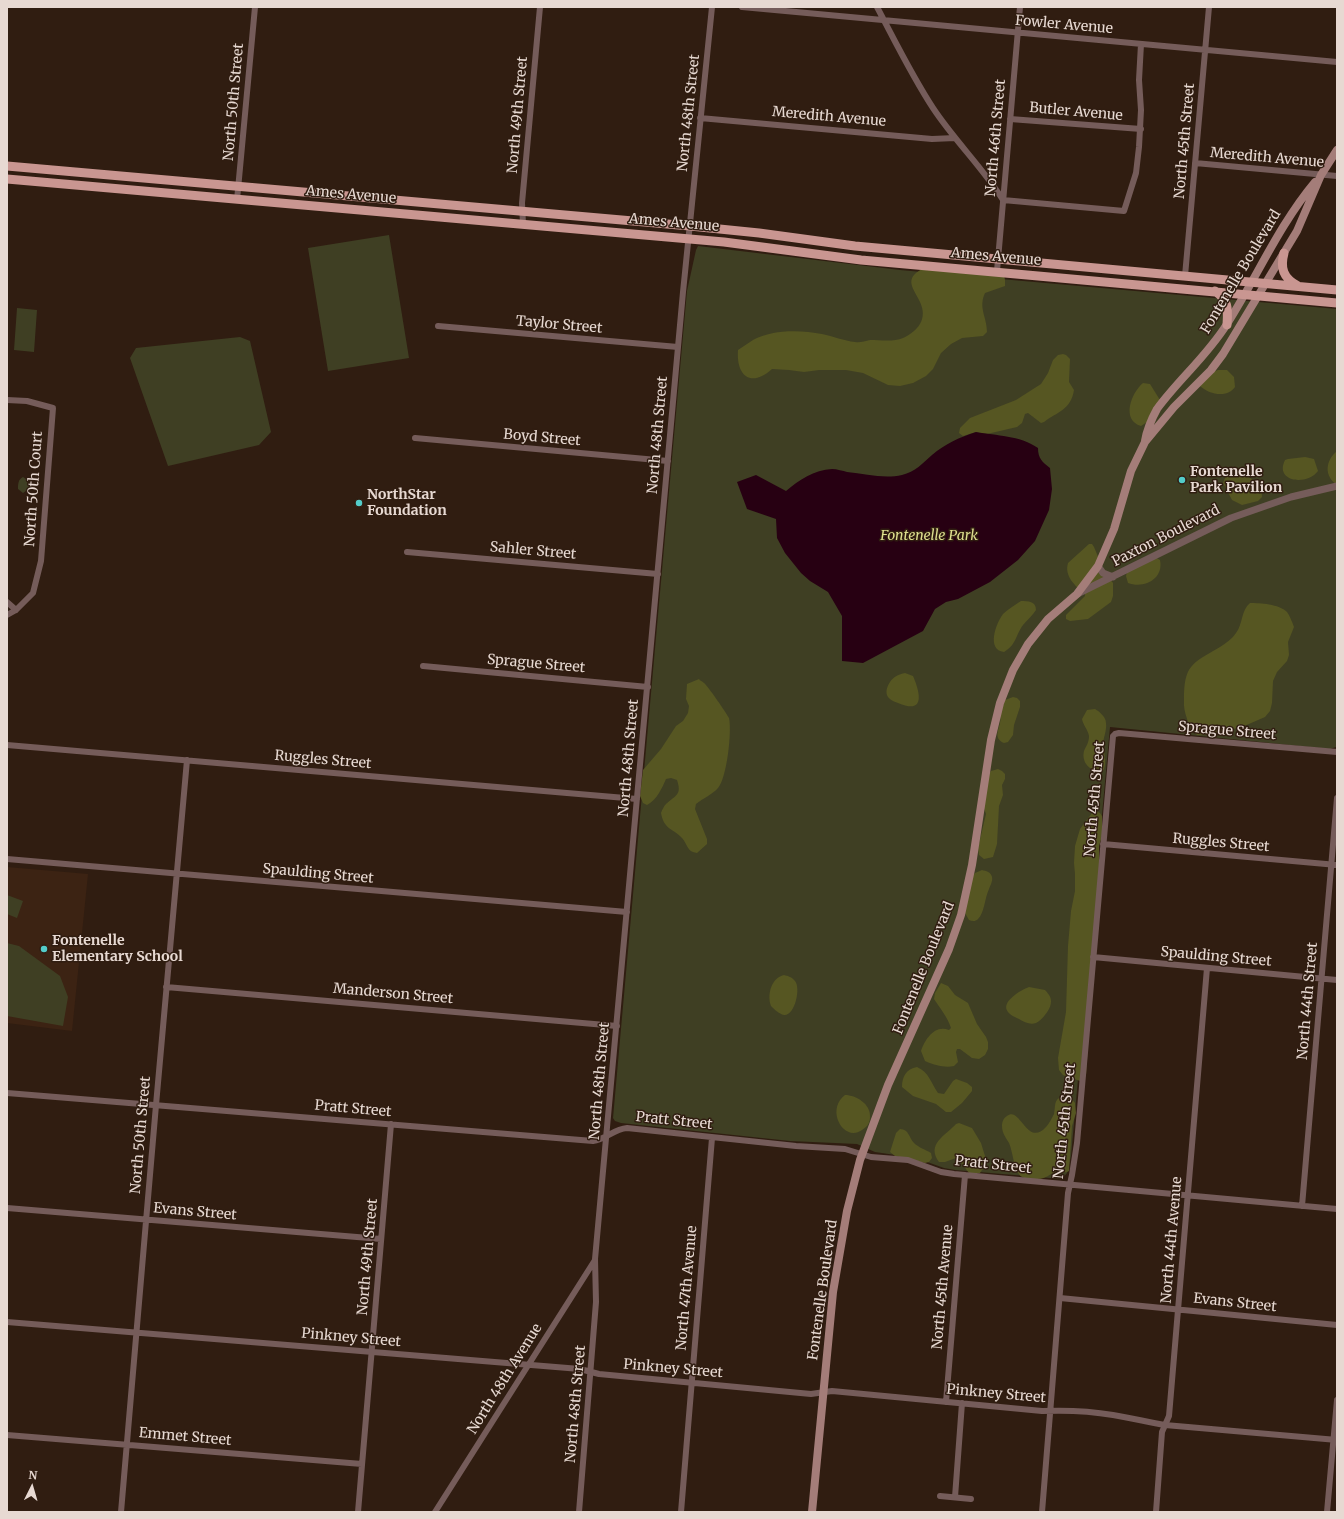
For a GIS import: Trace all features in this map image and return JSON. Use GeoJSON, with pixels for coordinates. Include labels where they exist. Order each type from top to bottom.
{"type":"FeatureCollection","features":[{"type":"Feature","properties":{"kind":"main road","name":"Fontenelle Boulevard"},"geometry":{"type":"LineString","coordinates":[[812,1512],[837,1265],[847,1211],[862,1154],[888,1085],[949,949],[961,915],[972,865],[995,718],[1004,689],[1020,656],[1038,631],[1048,619],[1077,594],[1098,566],[1112,534],[1131,471],[1145,442],[1149,425],[1157,409],[1207,353],[1227,325],[1295,207],[1321,175],[1337,150]]}},
{"type":"Feature","properties":{"kind":"main road","name":"Ames Avenue"},"geometry":{"type":"LineString","coordinates":[[7,166],[690,226],[759,233],[855,246],[1337,290]]}},
{"type":"Feature","properties":{"kind":"main road","name":"Fontenelle Boulevard"},"geometry":{"type":"LineString","coordinates":[[1145,442],[1174,407],[1211,370],[1223,354],[1297,231],[1321,175]]}},
{"type":"Feature","properties":{"kind":"main road","name":"Ames Avenue"},"geometry":{"type":"LineString","coordinates":[[7,179],[689,238],[750,244],[847,258],[1337,303]]}},
{"type":"Feature","properties":{"kind":"main road"},"geometry":{"type":"LineString","coordinates":[[1284,253],[1282,265],[1284,275],[1287,279],[1299,286]]}},
{"type":"Feature","properties":{"kind":"main road"},"geometry":{"type":"LineString","coordinates":[[1072,278],[1078,273],[1086,272],[1125,275],[1146,272]]}},
{"type":"Feature","properties":{"kind":"main road"},"geometry":{"type":"LineString","coordinates":[[1215,291],[1226,302],[1228,312],[1227,325]]}},
{"type":"Feature","properties":{"kind":"street","name":"North 50th Street"},"geometry":{"type":"LineString","coordinates":[[237,200],[255,7]]}},
{"type":"Feature","properties":{"kind":"street","name":"North 49th Street"},"geometry":{"type":"LineString","coordinates":[[523,224],[522,203],[540,7]]}},
{"type":"Feature","properties":{"kind":"street","name":"North 48th Street"},"geometry":{"type":"LineString","coordinates":[[579,1512],[596,1302],[595,1259],[678,347],[712,7]]}},
{"type":"Feature","properties":{"kind":"street","name":"Fowler Avenue"},"geometry":{"type":"LineString","coordinates":[[742,7],[1337,62]]}},
{"type":"Feature","properties":{"kind":"street"},"geometry":{"type":"LineString","coordinates":[[877,7],[917,82],[934,109],[1003,200],[1124,211],[1136,173],[1141,129],[1139,80],[1141,44]]}},
{"type":"Feature","properties":{"kind":"street","name":"North 46th Street"},"geometry":{"type":"LineString","coordinates":[[996,271],[1020,7]]}},
{"type":"Feature","properties":{"kind":"street","name":"North 45th Street"},"geometry":{"type":"LineString","coordinates":[[1184,276],[1209,7]]}},
{"type":"Feature","properties":{"kind":"street","name":"Meredith Avenue"},"geometry":{"type":"LineString","coordinates":[[700,118],[932,139],[955,138]]}},
{"type":"Feature","properties":{"kind":"street","name":"Butler Avenue"},"geometry":{"type":"LineString","coordinates":[[1010,119],[1141,129]]}},
{"type":"Feature","properties":{"kind":"street","name":"Meredith Avenue"},"geometry":{"type":"LineString","coordinates":[[1195,163],[1337,176]]}},
{"type":"Feature","properties":{"kind":"street","name":"Taylor Street"},"geometry":{"type":"LineString","coordinates":[[438,326],[678,347]]}},
{"type":"Feature","properties":{"kind":"street","name":"North 50th Court"},"geometry":{"type":"LineString","coordinates":[[7,400],[26,401],[53,408],[41,561],[33,593],[16,610]]}},
{"type":"Feature","properties":{"kind":"street","name":"Boyd Street"},"geometry":{"type":"LineString","coordinates":[[415,438],[668,461]]}},
{"type":"Feature","properties":{"kind":"street","name":"Paxton Boulevard"},"geometry":{"type":"LineString","coordinates":[[1077,594],[1231,518],[1291,497],[1337,486]]}},
{"type":"Feature","properties":{"kind":"street","name":"Sahler Street"},"geometry":{"type":"LineString","coordinates":[[407,552],[658,574]]}},
{"type":"Feature","properties":{"kind":"street"},"geometry":{"type":"LineString","coordinates":[[1098,566],[1103,573],[1113,577]]}},
{"type":"Feature","properties":{"kind":"street"},"geometry":{"type":"LineString","coordinates":[[7,602],[16,610],[7,615]]}},
{"type":"Feature","properties":{"kind":"street","name":"Sprague Street"},"geometry":{"type":"LineString","coordinates":[[423,666],[648,687]]}},
{"type":"Feature","properties":{"kind":"street","name":"Sprague Street"},"geometry":{"type":"LineString","coordinates":[[1115,734],[1119,733],[1337,752]]}},
{"type":"Feature","properties":{"kind":"street","name":"North 45th Street"},"geometry":{"type":"LineString","coordinates":[[1042,1512],[1068,1193],[1077,1143],[1113,736],[1115,734]]}},
{"type":"Feature","properties":{"kind":"street","name":"Ruggles Street"},"geometry":{"type":"LineString","coordinates":[[7,745],[637,799]]}},
{"type":"Feature","properties":{"kind":"street","name":"North 50th Street"},"geometry":{"type":"LineString","coordinates":[[121,1512],[187,760]]}},
{"type":"Feature","properties":{"kind":"street","name":"North 44th Street"},"geometry":{"type":"LineString","coordinates":[[1302,1206],[1322,979],[1334,865],[1337,798]]}},
{"type":"Feature","properties":{"kind":"street","name":"Ruggles Street"},"geometry":{"type":"LineString","coordinates":[[1103,844],[1334,865]]}},
{"type":"Feature","properties":{"kind":"street","name":"Spaulding Street"},"geometry":{"type":"LineString","coordinates":[[7,859],[627,912]]}},
{"type":"Feature","properties":{"kind":"street","name":"Spaulding Street"},"geometry":{"type":"LineString","coordinates":[[1093,957],[1337,980]]}},
{"type":"Feature","properties":{"kind":"street","name":"North 44th Avenue"},"geometry":{"type":"LineString","coordinates":[[1156,1512],[1162,1432],[1169,1416],[1208,968]]}},
{"type":"Feature","properties":{"kind":"street","name":"Manderson Street"},"geometry":{"type":"LineString","coordinates":[[166,987],[617,1026]]}},
{"type":"Feature","properties":{"kind":"street","name":"Pratt Street"},"geometry":{"type":"LineString","coordinates":[[7,1092],[593,1141],[601,1140],[620,1129],[626,1128],[712,1138],[845,1149],[871,1157],[908,1160],[941,1172],[964,1175],[1337,1209]]}},
{"type":"Feature","properties":{"kind":"street","name":"North 49th Street"},"geometry":{"type":"LineString","coordinates":[[358,1512],[391,1124]]}},
{"type":"Feature","properties":{"kind":"street","name":"North 47th Avenue"},"geometry":{"type":"LineString","coordinates":[[681,1512],[712,1138]]}},
{"type":"Feature","properties":{"kind":"street","name":"North 45th Avenue"},"geometry":{"type":"LineString","coordinates":[[946,1402],[964,1175]]}},
{"type":"Feature","properties":{"kind":"street","name":"Evans Street"},"geometry":{"type":"LineString","coordinates":[[7,1208],[381,1239]]}},
{"type":"Feature","properties":{"kind":"street","name":"North 48th Avenue"},"geometry":{"type":"LineString","coordinates":[[435,1512],[595,1259]]}},
{"type":"Feature","properties":{"kind":"street","name":"Evans Street"},"geometry":{"type":"LineString","coordinates":[[1060,1298],[1337,1325]]}},
{"type":"Feature","properties":{"kind":"street","name":"Pinkney Street"},"geometry":{"type":"LineString","coordinates":[[7,1322],[580,1369],[599,1374],[811,1394],[838,1392],[1113,1415],[1165,1424],[1335,1439]]}},
{"type":"Feature","properties":{"kind":"street"},"geometry":{"type":"LineString","coordinates":[[1327,1512],[1335,1439],[1337,1400]]}},
{"type":"Feature","properties":{"kind":"street"},"geometry":{"type":"LineString","coordinates":[[954,1497],[962,1403]]}},
{"type":"Feature","properties":{"kind":"street","name":"Emmet Street"},"geometry":{"type":"LineString","coordinates":[[7,1435],[362,1464]]}},
{"type":"Feature","properties":{"kind":"street"},"geometry":{"type":"LineString","coordinates":[[940,1496],[971,1499]]}},
{"type":"Feature","properties":{"kind":"shaded area"},"geometry":{"type":"Polygon","coordinates":[[[922,269],[1004,275],[1005,280],[1005,286],[985,293],[983,298],[982,303],[987,332],[983,336],[962,338],[951,344],[941,353],[933,369],[926,376],[913,383],[900,386],[888,385],[863,373],[846,370],[819,370],[804,372],[772,369],[758,378],[751,378],[742,372],[738,359],[738,350],[761,336],[778,332],[787,331],[822,334],[847,341],[857,342],[870,340],[895,340],[903,338],[917,328],[922,319],[922,308],[911,280],[916,273],[922,269]]]}},
{"type":"Feature","properties":{"kind":"shaded area"},"geometry":{"type":"Polygon","coordinates":[[[1063,354],[1070,359],[1069,382],[1074,390],[1070,402],[1063,410],[1041,423],[1028,413],[1025,414],[1022,423],[1017,427],[987,434],[976,432],[963,436],[959,433],[960,428],[970,418],[1016,400],[1041,384],[1048,373],[1053,360],[1058,355],[1063,354]]]}},
{"type":"Feature","properties":{"kind":"shaded area"},"geometry":{"type":"Polygon","coordinates":[[[1218,370],[1227,370],[1234,377],[1235,387],[1228,393],[1218,394],[1209,392],[1200,386],[1213,372],[1218,370]]]}},
{"type":"Feature","properties":{"kind":"shaded area"},"geometry":{"type":"Polygon","coordinates":[[[1143,383],[1150,384],[1160,400],[1147,422],[1141,426],[1135,423],[1131,418],[1130,406],[1135,393],[1143,383]]]}},
{"type":"Feature","properties":{"kind":"shaded area"},"geometry":{"type":"Polygon","coordinates":[[[976,432],[1016,438],[1031,444],[1038,448],[1041,460],[1050,468],[1052,489],[1049,510],[1035,541],[1018,560],[990,582],[958,599],[946,602],[935,609],[923,631],[863,663],[842,661],[842,616],[828,592],[810,581],[801,573],[785,553],[777,538],[776,519],[747,509],[737,482],[756,475],[786,491],[807,476],[825,470],[834,469],[882,476],[907,474],[947,444],[976,432]]]}},
{"type":"Feature","properties":{"kind":"shaded area"},"geometry":{"type":"Polygon","coordinates":[[[1337,451],[1337,485],[1328,473],[1328,464],[1330,459],[1337,451]]]}},
{"type":"Feature","properties":{"kind":"shaded area"},"geometry":{"type":"Polygon","coordinates":[[[1305,457],[1314,459],[1318,471],[1313,476],[1300,480],[1288,477],[1284,473],[1283,467],[1285,460],[1305,457]]]}},
{"type":"Feature","properties":{"kind":"shaded area"},"geometry":{"type":"Polygon","coordinates":[[[1236,469],[1260,486],[1262,497],[1258,501],[1242,505],[1232,500],[1223,483],[1227,473],[1236,469]]]}},
{"type":"Feature","properties":{"kind":"shaded area"},"geometry":{"type":"Polygon","coordinates":[[[1089,544],[1092,544],[1094,547],[1104,571],[1113,583],[1113,596],[1111,602],[1088,619],[1070,621],[1066,619],[1066,615],[1085,596],[1085,594],[1071,580],[1067,568],[1068,563],[1089,544]]]}},
{"type":"Feature","properties":{"kind":"shaded area"},"geometry":{"type":"Polygon","coordinates":[[[1155,557],[1160,560],[1160,567],[1159,572],[1152,581],[1140,585],[1128,583],[1126,576],[1127,572],[1155,557]]]}},
{"type":"Feature","properties":{"kind":"shaded area"},"geometry":{"type":"Polygon","coordinates":[[[1021,601],[1029,601],[1033,603],[1036,610],[1020,629],[1014,643],[1004,652],[995,646],[995,629],[1003,614],[1021,601]]]}},
{"type":"Feature","properties":{"kind":"shaded area"},"geometry":{"type":"Polygon","coordinates":[[[1250,603],[1269,604],[1284,609],[1291,619],[1294,627],[1288,642],[1289,655],[1287,661],[1277,672],[1273,681],[1270,711],[1265,717],[1242,727],[1210,734],[1197,735],[1189,724],[1184,710],[1184,689],[1188,673],[1196,662],[1233,637],[1238,629],[1245,609],[1250,603]]]}},
{"type":"Feature","properties":{"kind":"shaded area"},"geometry":{"type":"Polygon","coordinates":[[[905,673],[913,676],[918,689],[919,700],[917,704],[913,706],[907,706],[894,701],[887,695],[887,687],[891,680],[896,676],[905,673]]]}},
{"type":"Feature","properties":{"kind":"shaded area"},"geometry":{"type":"Polygon","coordinates":[[[699,679],[709,689],[729,718],[730,733],[728,754],[721,783],[716,790],[696,804],[695,809],[707,839],[707,844],[697,853],[689,850],[682,838],[669,828],[662,819],[661,813],[664,807],[678,792],[679,789],[677,780],[671,778],[666,779],[656,797],[647,805],[643,803],[640,796],[643,770],[661,749],[676,726],[683,721],[688,713],[689,706],[686,699],[687,684],[699,679]]]}},
{"type":"Feature","properties":{"kind":"shaded area"},"geometry":{"type":"Polygon","coordinates":[[[1013,697],[1020,701],[1020,707],[1014,725],[1013,735],[1008,742],[1004,743],[998,737],[1000,713],[1005,700],[1013,697]]]}},
{"type":"Feature","properties":{"kind":"shaded area"},"geometry":{"type":"Polygon","coordinates":[[[1095,709],[1101,713],[1106,721],[1103,745],[1105,766],[1102,772],[1091,769],[1085,763],[1083,755],[1089,736],[1082,719],[1087,710],[1095,709]]]}},
{"type":"Feature","properties":{"kind":"shaded area"},"geometry":{"type":"Polygon","coordinates":[[[998,769],[1005,774],[1005,779],[1002,785],[1003,795],[999,806],[997,844],[993,857],[984,859],[979,855],[978,848],[986,814],[984,808],[988,776],[991,771],[998,769]]]}},
{"type":"Feature","properties":{"kind":"shaded area"},"geometry":{"type":"Polygon","coordinates":[[[1096,811],[1102,816],[1102,836],[1099,846],[1099,872],[1086,1075],[1084,1080],[1080,1081],[1063,1075],[1059,1070],[1058,1058],[1066,1012],[1068,946],[1071,911],[1075,891],[1075,846],[1080,829],[1092,813],[1096,811]]]}},
{"type":"Feature","properties":{"kind":"shaded area","name":"Fontenelle Elementary School"},"geometry":{"type":"Polygon","coordinates":[[[7,867],[88,874],[72,1031],[7,1023],[7,867]]]}},
{"type":"Feature","properties":{"kind":"shaded area"},"geometry":{"type":"Polygon","coordinates":[[[982,870],[991,874],[992,880],[982,913],[977,920],[972,921],[969,920],[965,913],[972,877],[975,873],[982,870]]]}},
{"type":"Feature","properties":{"kind":"shaded area"},"geometry":{"type":"Polygon","coordinates":[[[784,975],[795,981],[797,985],[797,995],[794,1007],[788,1014],[784,1015],[778,1013],[771,1006],[770,992],[773,983],[784,975]]]}},
{"type":"Feature","properties":{"kind":"shaded area"},"geometry":{"type":"Polygon","coordinates":[[[941,983],[948,986],[955,995],[968,1003],[977,1024],[986,1037],[988,1049],[985,1055],[979,1059],[972,1058],[960,1049],[957,1049],[956,1052],[958,1062],[954,1066],[940,1066],[925,1061],[921,1051],[931,1034],[939,1029],[949,1030],[951,1028],[946,1017],[934,999],[935,993],[941,983]]]}},
{"type":"Feature","properties":{"kind":"shaded area"},"geometry":{"type":"Polygon","coordinates":[[[1029,987],[1045,990],[1049,994],[1051,1001],[1049,1009],[1045,1015],[1034,1024],[1025,1022],[1013,1016],[1006,1008],[1012,997],[1029,987]]]}},
{"type":"Feature","properties":{"kind":"shaded area"},"geometry":{"type":"Polygon","coordinates":[[[917,1067],[927,1075],[938,1093],[944,1094],[956,1079],[967,1083],[972,1087],[972,1091],[962,1103],[951,1112],[946,1112],[936,1104],[913,1096],[902,1087],[905,1074],[917,1067]]]}},
{"type":"Feature","properties":{"kind":"shaded area"},"geometry":{"type":"Polygon","coordinates":[[[845,1095],[849,1095],[862,1101],[870,1112],[868,1125],[855,1133],[843,1129],[837,1116],[839,1101],[845,1095]]]}},
{"type":"Feature","properties":{"kind":"shaded area"},"geometry":{"type":"Polygon","coordinates":[[[1065,1096],[1072,1099],[1075,1103],[1076,1113],[1072,1126],[1069,1171],[1053,1173],[1041,1179],[1022,1177],[1017,1171],[1009,1143],[1004,1135],[1002,1125],[1004,1119],[1012,1114],[1016,1116],[1029,1130],[1034,1133],[1039,1132],[1046,1127],[1054,1114],[1055,1105],[1058,1098],[1065,1096]]]}},
{"type":"Feature","properties":{"kind":"shaded area"},"geometry":{"type":"Polygon","coordinates":[[[959,1123],[972,1128],[981,1143],[986,1164],[980,1173],[969,1173],[956,1158],[945,1162],[939,1162],[936,1156],[935,1150],[938,1141],[959,1123]]]}},
{"type":"Feature","properties":{"kind":"shaded area"},"geometry":{"type":"Polygon","coordinates":[[[900,1129],[905,1130],[912,1141],[931,1153],[932,1158],[929,1162],[925,1163],[895,1156],[890,1152],[896,1133],[900,1129]]]}},
{"type":"Feature","properties":{"kind":"green space"},"geometry":{"type":"Polygon","coordinates":[[[389,235],[409,358],[328,371],[308,248],[389,235]]]}},
{"type":"Feature","properties":{"kind":"green space","name":"Fontenelle Park"},"geometry":{"type":"Polygon","coordinates":[[[698,246],[900,270],[1337,309],[1337,745],[1336,747],[1330,749],[1110,727],[1071,1156],[1067,1173],[1062,1179],[955,1170],[944,1168],[916,1158],[875,1152],[857,1144],[790,1141],[621,1123],[615,1121],[613,1118],[687,291],[698,246]]]}},
{"type":"Feature","properties":{"kind":"green space"},"geometry":{"type":"Polygon","coordinates":[[[17,308],[37,310],[34,352],[14,350],[17,308]]]}},
{"type":"Feature","properties":{"kind":"green space"},"geometry":{"type":"Polygon","coordinates":[[[240,337],[250,341],[271,432],[259,445],[168,466],[130,358],[136,348],[240,337]]]}},
{"type":"Feature","properties":{"kind":"green space"},"geometry":{"type":"Polygon","coordinates":[[[23,477],[26,479],[30,488],[23,493],[18,489],[18,484],[23,477]]]}},
{"type":"Feature","properties":{"kind":"green space"},"geometry":{"type":"Polygon","coordinates":[[[7,895],[23,901],[17,918],[7,914],[7,895]]]}},
{"type":"Feature","properties":{"kind":"green space"},"geometry":{"type":"Polygon","coordinates":[[[7,943],[19,946],[60,976],[68,997],[63,1026],[7,1016],[7,943]]]}},
{"type":"Feature","properties":{"kind":"place","name":"Fontenelle Park Pavilion"},"geometry":{"type":"Point","coordinates":[1182,480]}},
{"type":"Feature","properties":{"kind":"place","name":"NorthStar Foundation"},"geometry":{"type":"Point","coordinates":[359,503]}},
{"type":"Feature","properties":{"kind":"place","name":"Fontenelle Elementary School"},"geometry":{"type":"Point","coordinates":[44,949]}}]}
